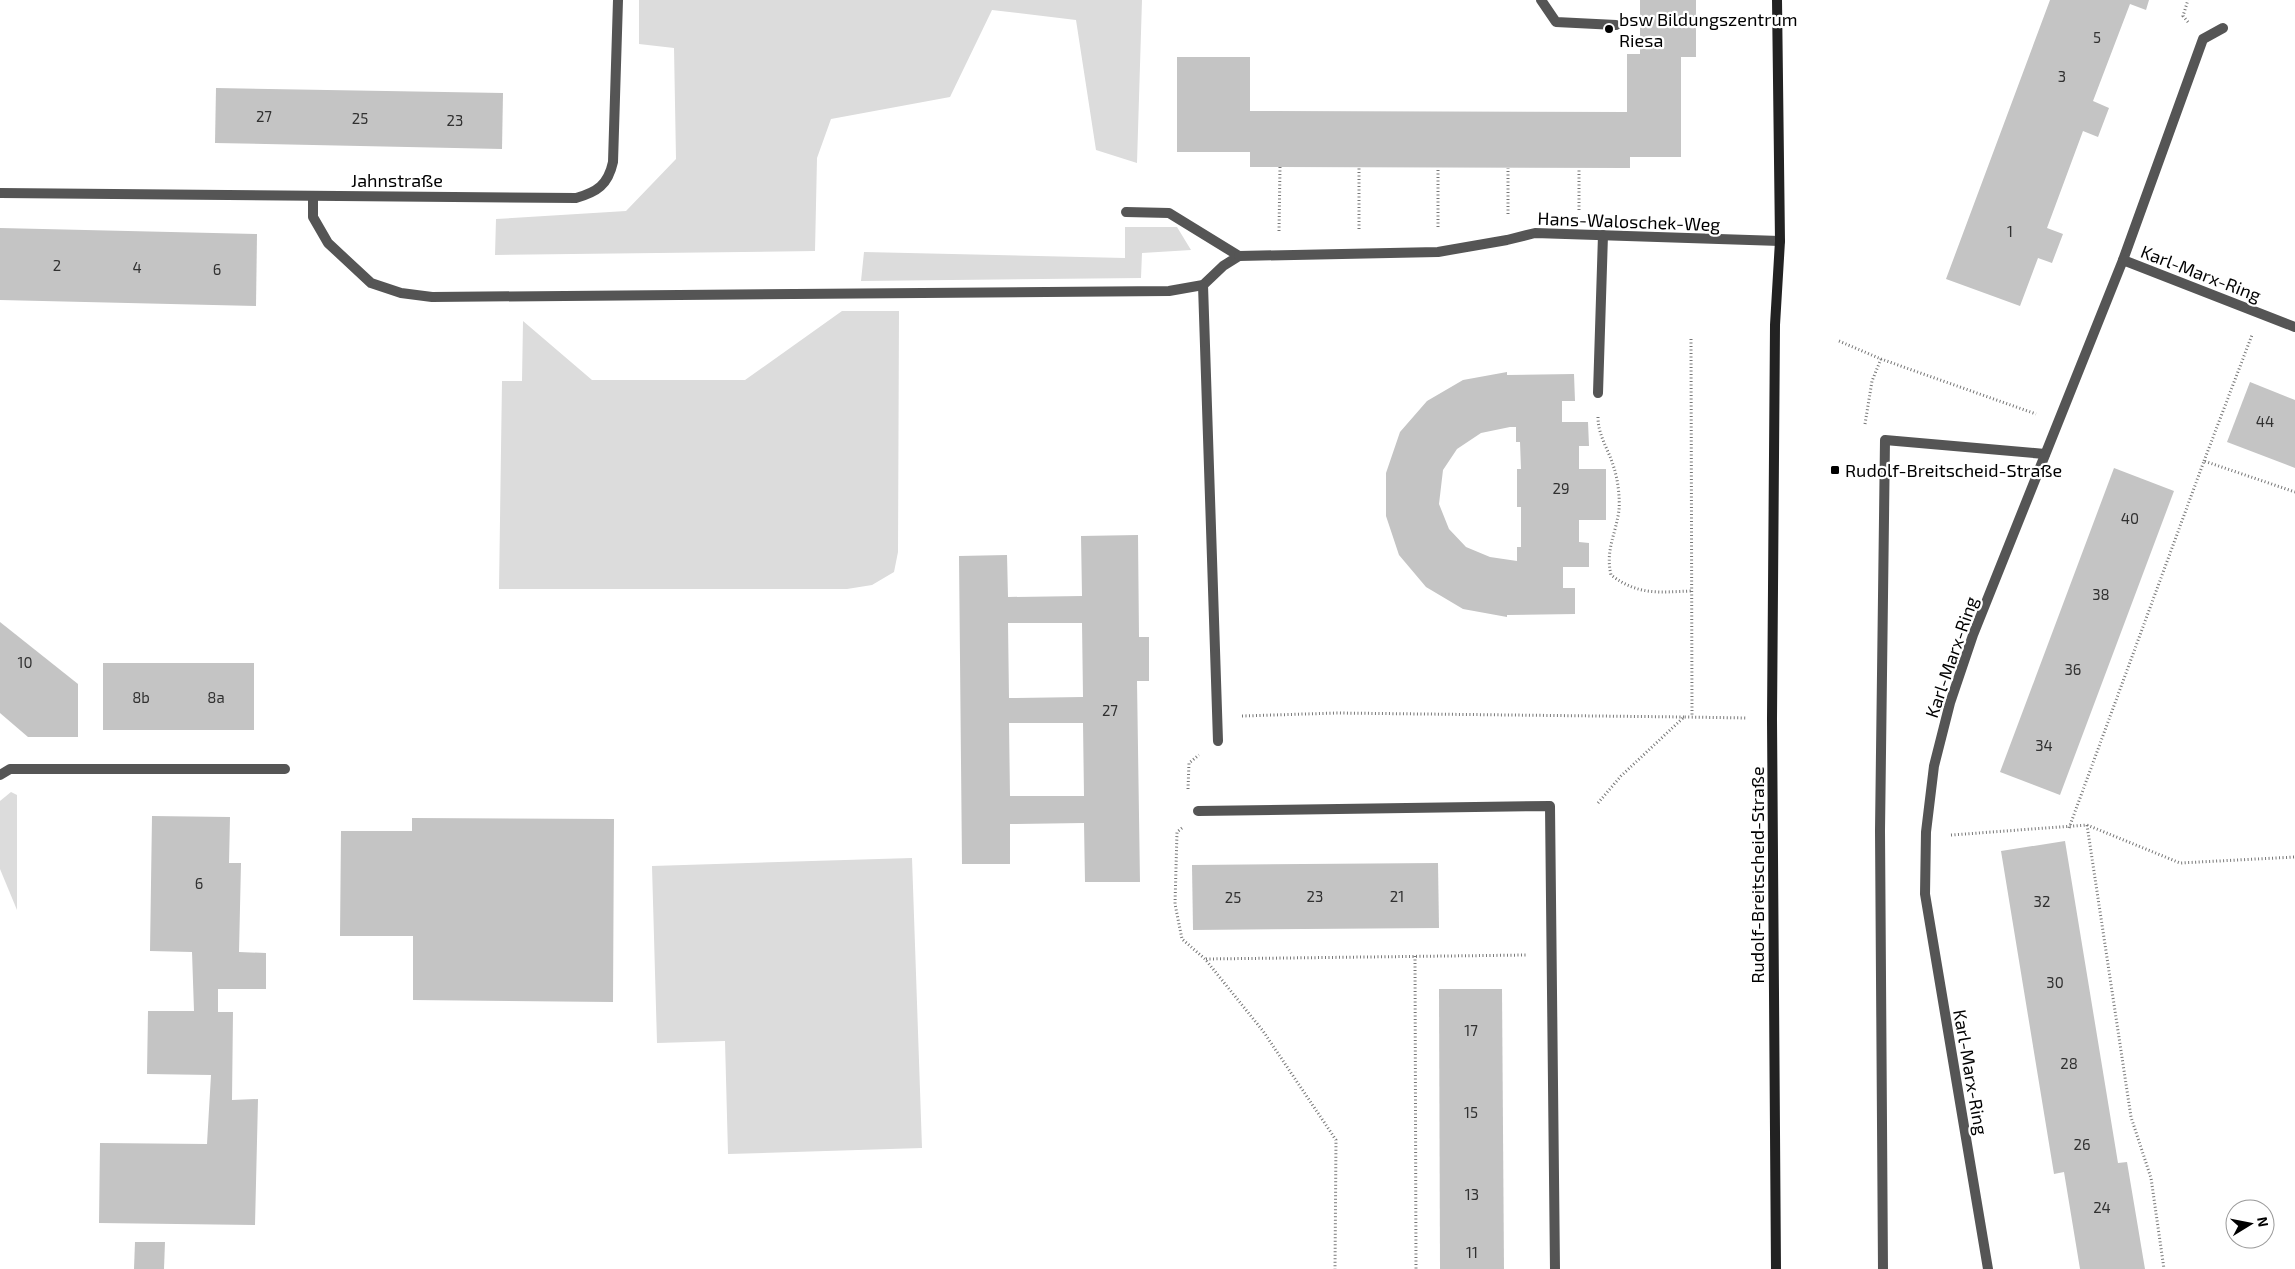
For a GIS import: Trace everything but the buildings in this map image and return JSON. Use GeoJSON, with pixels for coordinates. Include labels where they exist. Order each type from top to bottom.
{"type":"FeatureCollection","features":[{"type":"Feature","properties":{"kind":"main road","name":"Rudolf-Breitscheid-Straße"},"geometry":{"type":"LineString","coordinates":[[1776,1269],[1772,719],[1775,325],[1780,241],[1777,0]]}},
{"type":"Feature","properties":{"kind":"street","name":"Jahnstraße"},"geometry":{"type":"LineString","coordinates":[[0,193],[121,192],[576,198],[594,193],[611,172],[613,162],[618,0]]}},
{"type":"Feature","properties":{"kind":"street"},"geometry":{"type":"LineString","coordinates":[[1541,0],[1556,22],[1616,25]]}},
{"type":"Feature","properties":{"kind":"street"},"geometry":{"type":"LineString","coordinates":[[2123,260],[2203,39],[2222,28]]}},
{"type":"Feature","properties":{"kind":"street"},"geometry":{"type":"LineString","coordinates":[[313,196],[313,217],[328,243],[371,283],[401,293],[432,297],[1169,292],[1203,285],[1223,266],[1240,256],[1169,214],[1126,212]]}},
{"type":"Feature","properties":{"kind":"street","name":"Hans-Waloschek-Weg"},"geometry":{"type":"LineString","coordinates":[[1240,256],[1438,252],[1508,240],[1535,232],[1780,241]]}},
{"type":"Feature","properties":{"kind":"street"},"geometry":{"type":"LineString","coordinates":[[1598,393],[1603,235]]}},
{"type":"Feature","properties":{"kind":"street","name":"Karl-Marx-Ring"},"geometry":{"type":"LineString","coordinates":[[1988,1269],[1925,894],[1926,832],[1934,766],[1950,702],[1973,635],[2123,260],[2295,327]]}},
{"type":"Feature","properties":{"kind":"street"},"geometry":{"type":"LineString","coordinates":[[1203,285],[1218,741]]}},
{"type":"Feature","properties":{"kind":"street"},"geometry":{"type":"LineString","coordinates":[[1883,1269],[1880,831],[1885,440],[2045,454]]}},
{"type":"Feature","properties":{"kind":"street"},"geometry":{"type":"LineString","coordinates":[[0,775],[10,769],[285,769]]}},
{"type":"Feature","properties":{"kind":"street"},"geometry":{"type":"LineString","coordinates":[[1198,811],[1550,806],[1555,1269]]}},
{"type":"Feature","properties":{"kind":"path"},"geometry":{"type":"LineString","coordinates":[[1279,255],[1280,167]]}},
{"type":"Feature","properties":{"kind":"path"},"geometry":{"type":"LineString","coordinates":[[1359,167],[1359,254]]}},
{"type":"Feature","properties":{"kind":"path"},"geometry":{"type":"LineString","coordinates":[[1438,168],[1438,252]]}},
{"type":"Feature","properties":{"kind":"path"},"geometry":{"type":"LineString","coordinates":[[1508,168],[1508,240]]}},
{"type":"Feature","properties":{"kind":"path"},"geometry":{"type":"LineString","coordinates":[[1579,168],[1579,234]]}},
{"type":"Feature","properties":{"kind":"path"},"geometry":{"type":"LineString","coordinates":[[2069,828],[2260,313]]}},
{"type":"Feature","properties":{"kind":"path"},"geometry":{"type":"LineString","coordinates":[[1691,339],[1692,717]]}},
{"type":"Feature","properties":{"kind":"path"},"geometry":{"type":"LineString","coordinates":[[1840,342],[1881,359],[2058,422]]}},
{"type":"Feature","properties":{"kind":"path"},"geometry":{"type":"LineString","coordinates":[[1865,427],[1872,381],[1881,359]]}},
{"type":"Feature","properties":{"kind":"path"},"geometry":{"type":"LineString","coordinates":[[1598,393],[1598,428],[1614,469],[1618,492],[1619,511],[1608,561],[1611,575],[1625,586],[1645,592],[1692,591]]}},
{"type":"Feature","properties":{"kind":"path"},"geometry":{"type":"LineString","coordinates":[[2204,461],[2295,492]]}},
{"type":"Feature","properties":{"kind":"path"},"geometry":{"type":"LineString","coordinates":[[1218,716],[1337,713],[1772,719]]}},
{"type":"Feature","properties":{"kind":"path"},"geometry":{"type":"LineString","coordinates":[[1598,803],[1621,776],[1684,717]]}},
{"type":"Feature","properties":{"kind":"path"},"geometry":{"type":"LineString","coordinates":[[1218,741],[1189,763],[1188,793],[1198,811],[1177,832],[1175,904],[1182,939],[1205,959],[1262,1031],[1336,1140],[1335,1269]]}},
{"type":"Feature","properties":{"kind":"path"},"geometry":{"type":"LineString","coordinates":[[1926,832],[1958,836],[2087,826],[2180,863],[2295,857]]}},
{"type":"Feature","properties":{"kind":"path"},"geometry":{"type":"LineString","coordinates":[[2087,826],[2131,1117],[2151,1178],[2164,1269]]}},
{"type":"Feature","properties":{"kind":"path"},"geometry":{"type":"LineString","coordinates":[[1205,959],[1552,954]]}},
{"type":"Feature","properties":{"kind":"path"},"geometry":{"type":"LineString","coordinates":[[1415,956],[1416,1269]]}},
{"type":"Feature","properties":{"kind":"shaded area"},"geometry":{"type":"Polygon","coordinates":[[[639,0],[1142,0],[1137,163],[1096,150],[1076,20],[992,10],[950,97],[831,119],[817,158],[815,251],[495,255],[496,219],[626,211],[676,159],[674,48],[639,44],[639,0]]]}},
{"type":"Feature","properties":{"kind":"shaded area"},"geometry":{"type":"Polygon","coordinates":[[[1125,227],[1177,227],[1191,250],[1142,253],[1141,278],[861,281],[864,252],[1125,258],[1125,227]]]}},
{"type":"Feature","properties":{"kind":"shaded area"},"geometry":{"type":"Polygon","coordinates":[[[842,311],[899,311],[898,552],[894,572],[872,585],[847,589],[499,589],[502,381],[522,381],[523,321],[592,380],[745,380],[842,311]]]}},
{"type":"Feature","properties":{"kind":"shaded area"},"geometry":{"type":"Polygon","coordinates":[[[11,792],[17,795],[17,910],[0,869],[0,801],[11,792]]]}},
{"type":"Feature","properties":{"kind":"shaded area"},"geometry":{"type":"Polygon","coordinates":[[[912,858],[922,1148],[728,1154],[725,1041],[657,1043],[652,866],[912,858]]]}},
{"type":"Feature","properties":{"kind":"place","name":"bsw Bildungszentrum Riesa"},"geometry":{"type":"Point","coordinates":[1609,29]}},
{"type":"Feature","properties":{"kind":"place","name":"Rudolf-Breitscheid-Straße"},"geometry":{"type":"Point","coordinates":[1835,470]}}]}
